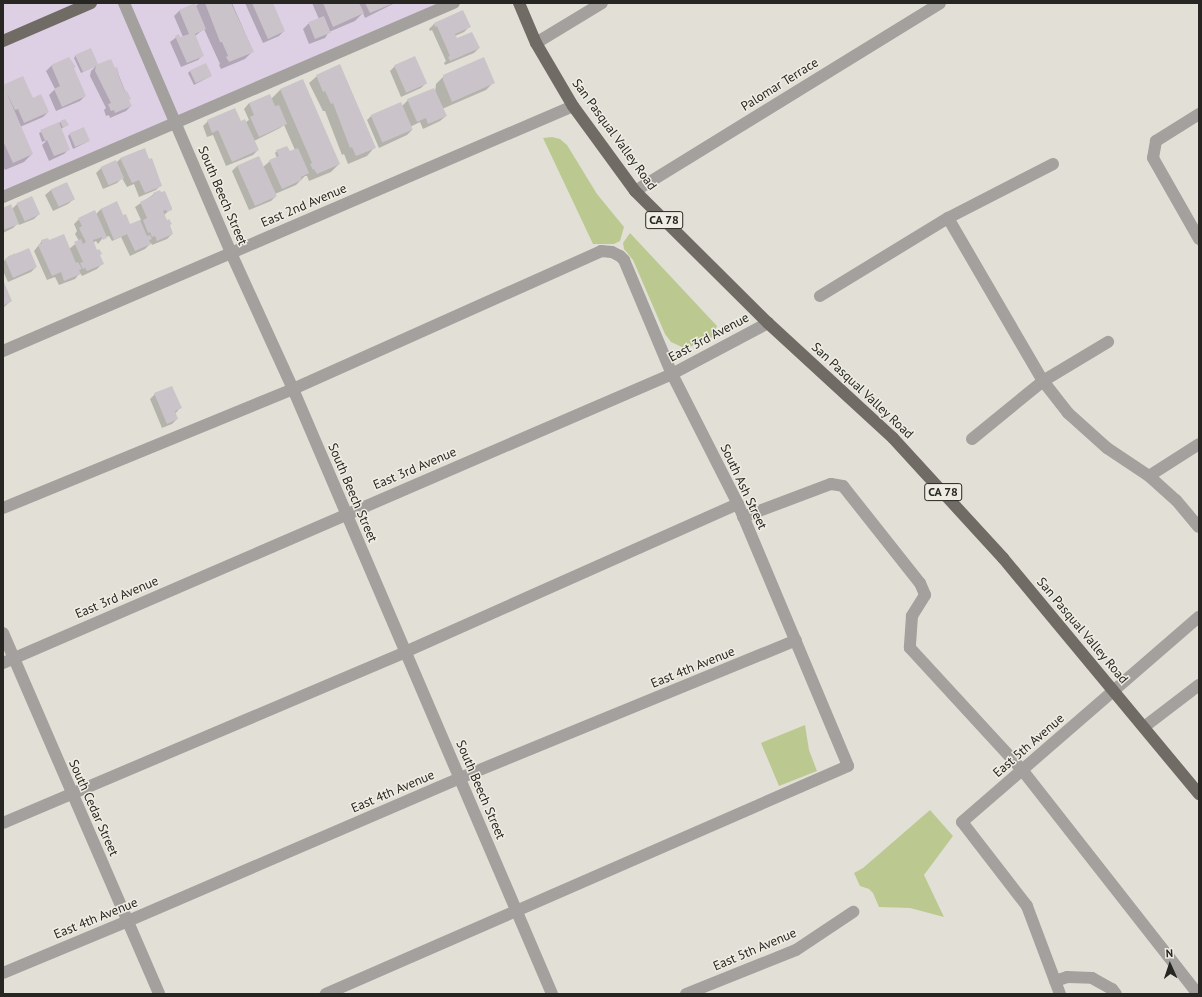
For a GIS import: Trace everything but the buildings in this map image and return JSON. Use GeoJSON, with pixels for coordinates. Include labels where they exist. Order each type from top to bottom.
{"type":"FeatureCollection","features":[{"type":"Feature","properties":{"kind":"main road"},"geometry":{"type":"LineString","coordinates":[[3,41],[92,3]]}},
{"type":"Feature","properties":{"kind":"main road","name":"San Pasqual Valley Road"},"geometry":{"type":"LineString","coordinates":[[519,3],[536,43],[573,106],[635,191],[768,323],[893,438],[1003,558],[1199,794]]}},
{"type":"Feature","properties":{"kind":"street","name":"South Beech Street"},"geometry":{"type":"LineString","coordinates":[[124,3],[231,253],[292,388],[552,994]]}},
{"type":"Feature","properties":{"kind":"street"},"geometry":{"type":"LineString","coordinates":[[3,197],[454,3]]}},
{"type":"Feature","properties":{"kind":"street"},"geometry":{"type":"LineString","coordinates":[[536,43],[602,3]]}},
{"type":"Feature","properties":{"kind":"street","name":"Palomar Terrace"},"geometry":{"type":"LineString","coordinates":[[635,191],[940,3]]}},
{"type":"Feature","properties":{"kind":"street","name":"East 2nd Avenue"},"geometry":{"type":"LineString","coordinates":[[3,351],[573,106]]}},
{"type":"Feature","properties":{"kind":"street"},"geometry":{"type":"LineString","coordinates":[[1199,114],[1156,142],[1153,158],[1199,239]]}},
{"type":"Feature","properties":{"kind":"street"},"geometry":{"type":"LineString","coordinates":[[820,296],[948,218],[1053,164]]}},
{"type":"Feature","properties":{"kind":"street"},"geometry":{"type":"LineString","coordinates":[[948,218],[1043,381],[1068,413],[1107,448],[1148,476],[1176,500],[1199,527]]}},
{"type":"Feature","properties":{"kind":"street","name":"South Ash Street"},"geometry":{"type":"LineString","coordinates":[[292,388],[600,251],[612,252],[624,260],[672,374],[738,504],[848,766],[515,910]]}},
{"type":"Feature","properties":{"kind":"street","name":"East 3rd Avenue"},"geometry":{"type":"LineString","coordinates":[[8,660],[672,374],[768,323]]}},
{"type":"Feature","properties":{"kind":"street"},"geometry":{"type":"LineString","coordinates":[[972,439],[1043,381],[1108,342]]}},
{"type":"Feature","properties":{"kind":"street"},"geometry":{"type":"LineString","coordinates":[[3,508],[292,388]]}},
{"type":"Feature","properties":{"kind":"street"},"geometry":{"type":"LineString","coordinates":[[1148,476],[1199,444]]}},
{"type":"Feature","properties":{"kind":"street"},"geometry":{"type":"LineString","coordinates":[[743,517],[830,484],[843,486],[920,583],[925,595],[912,616],[910,648],[1023,771],[1198,994]]}},
{"type":"Feature","properties":{"kind":"street"},"geometry":{"type":"LineString","coordinates":[[3,823],[72,795],[405,652],[738,504]]}},
{"type":"Feature","properties":{"kind":"street","name":"East 5th Avenue"},"geometry":{"type":"LineString","coordinates":[[1055,981],[1027,906],[962,822],[1023,771],[1199,617]]}},
{"type":"Feature","properties":{"kind":"street","name":"South Cedar Street"},"geometry":{"type":"LineString","coordinates":[[3,633],[8,660],[72,795],[159,994]]}},
{"type":"Feature","properties":{"kind":"street","name":"East 4th Avenue"},"geometry":{"type":"LineString","coordinates":[[3,973],[128,921],[460,778],[796,640]]}},
{"type":"Feature","properties":{"kind":"street"},"geometry":{"type":"LineString","coordinates":[[1144,727],[1199,685]]}},
{"type":"Feature","properties":{"kind":"street"},"geometry":{"type":"LineString","coordinates":[[326,994],[515,910]]}},
{"type":"Feature","properties":{"kind":"street","name":"East 5th Avenue"},"geometry":{"type":"LineString","coordinates":[[686,994],[796,950],[853,912]]}},
{"type":"Feature","properties":{"kind":"street"},"geometry":{"type":"LineString","coordinates":[[1060,994],[1055,981],[1068,977],[1092,978],[1112,989],[1116,994]]}},
{"type":"Feature","properties":{"kind":"shaded area"},"geometry":{"type":"Polygon","coordinates":[[[3,3],[454,3],[3,197],[3,3]]]}},
{"type":"Feature","properties":{"kind":"green space"},"geometry":{"type":"Polygon","coordinates":[[[552,137],[560,139],[567,145],[597,194],[624,227],[620,241],[614,244],[593,244],[543,138],[552,137]]]}},
{"type":"Feature","properties":{"kind":"green space"},"geometry":{"type":"Polygon","coordinates":[[[630,233],[717,326],[712,337],[690,347],[682,347],[671,342],[665,334],[633,260],[624,249],[623,243],[630,233]]]}},
{"type":"Feature","properties":{"kind":"green space"},"geometry":{"type":"Polygon","coordinates":[[[805,725],[809,750],[817,771],[779,786],[761,743],[805,725]]]}},
{"type":"Feature","properties":{"kind":"green space"},"geometry":{"type":"Polygon","coordinates":[[[930,810],[953,836],[924,875],[944,917],[910,908],[879,907],[873,893],[869,889],[860,886],[854,873],[863,868],[930,810]]]}}]}
